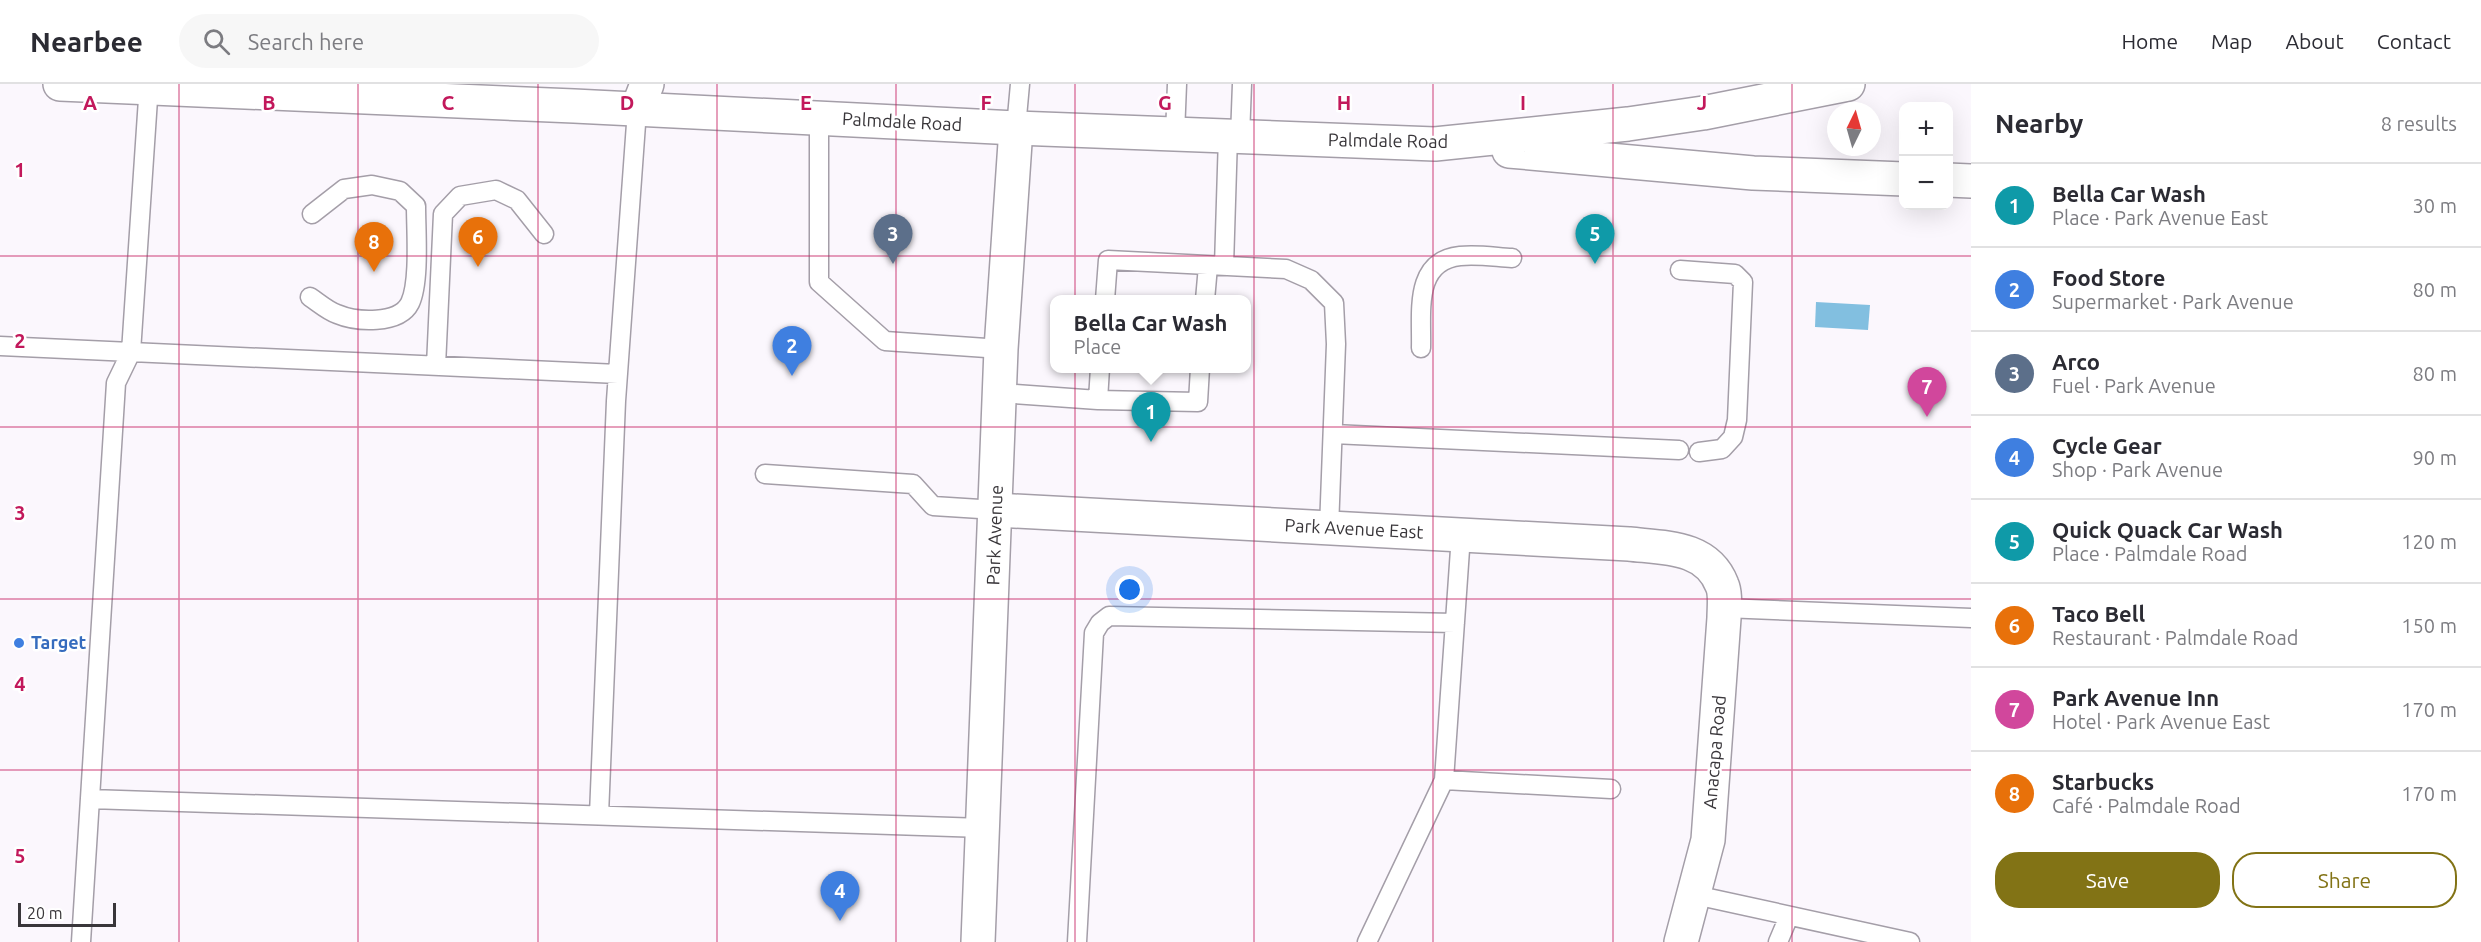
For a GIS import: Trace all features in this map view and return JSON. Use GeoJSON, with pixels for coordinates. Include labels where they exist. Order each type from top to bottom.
{"type":"FeatureCollection","features":[{"type":"Feature","properties":{"kind":"main road","name":"Palmdale Road"},"geometry":{"type":"LineString","coordinates":[[60,84],[637,92],[819,117],[1016,128],[1435,144],[1639,122],[1726,109],[1848,84]]}},
{"type":"Feature","properties":{"kind":"main road","name":"Park Avenue"},"geometry":{"type":"LineString","coordinates":[[978,942],[1001,349],[1016,128]]}},
{"type":"Feature","properties":{"kind":"main road"},"geometry":{"type":"LineString","coordinates":[[1435,144],[1753,173],[1899,179]]}},
{"type":"Feature","properties":{"kind":"main road"},"geometry":{"type":"LineString","coordinates":[[1953,180],[1971,181]]}},
{"type":"Feature","properties":{"kind":"main road","name":"Park Avenue East"},"geometry":{"type":"LineString","coordinates":[[996,510],[1667,548],[1692,553],[1708,563]]}},
{"type":"Feature","properties":{"kind":"main road","name":"Anacapa Road"},"geometry":{"type":"LineString","coordinates":[[1681,942],[1708,840],[1724,608],[1723,586],[1708,563]]}},
{"type":"Feature","properties":{"kind":"lane"},"geometry":{"type":"LineString","coordinates":[[1016,128],[1020,84]]}},
{"type":"Feature","properties":{"kind":"lane"},"geometry":{"type":"LineString","coordinates":[[1175,134],[1177,84]]}},
{"type":"Feature","properties":{"kind":"lane"},"geometry":{"type":"LineString","coordinates":[[1207,295],[1216,266],[1242,84]]}},
{"type":"Feature","properties":{"kind":"lane"},"geometry":{"type":"LineString","coordinates":[[81,942],[116,383],[131,352],[149,86]]}},
{"type":"Feature","properties":{"kind":"lane"},"geometry":{"type":"LineString","coordinates":[[599,815],[618,374],[637,92]]}},
{"type":"Feature","properties":{"kind":"lane"},"geometry":{"type":"LineString","coordinates":[[819,117],[819,282],[885,341],[1001,349]]}},
{"type":"Feature","properties":{"kind":"lane"},"geometry":{"type":"LineString","coordinates":[[310,297],[336,314],[360,320],[391,318],[409,305],[415,285],[416,206],[400,190],[372,185],[344,189],[312,214]]}},
{"type":"Feature","properties":{"kind":"lane"},"geometry":{"type":"LineString","coordinates":[[436,366],[443,214],[460,196],[496,190],[517,200],[544,234]]}},
{"type":"Feature","properties":{"kind":"lane"},"geometry":{"type":"LineString","coordinates":[[1420,348],[1423,285],[1431,269],[1445,259],[1461,256],[1512,258]]}},
{"type":"Feature","properties":{"kind":"lane"},"geometry":{"type":"LineString","coordinates":[[1105,295],[1108,260],[1286,269],[1311,279],[1334,303],[1336,344],[1329,528]]}},
{"type":"Feature","properties":{"kind":"lane"},"geometry":{"type":"LineString","coordinates":[[1680,270],[1735,274],[1743,282],[1737,420],[1733,437],[1722,449],[1699,452]]}},
{"type":"Feature","properties":{"kind":"lane"},"geometry":{"type":"LineString","coordinates":[[0,346],[618,374]]}},
{"type":"Feature","properties":{"kind":"lane"},"geometry":{"type":"LineString","coordinates":[[1098,400],[1100,373]]}},
{"type":"Feature","properties":{"kind":"lane"},"geometry":{"type":"LineString","coordinates":[[1000,393],[1098,400],[1198,402],[1200,373]]}},
{"type":"Feature","properties":{"kind":"lane"},"geometry":{"type":"LineString","coordinates":[[1333,434],[1679,450]]}},
{"type":"Feature","properties":{"kind":"lane"},"geometry":{"type":"LineString","coordinates":[[765,474],[913,483],[933,507],[996,510]]}},
{"type":"Feature","properties":{"kind":"lane"},"geometry":{"type":"LineString","coordinates":[[1367,942],[1444,780],[1461,535]]}},
{"type":"Feature","properties":{"kind":"lane"},"geometry":{"type":"LineString","coordinates":[[1724,608],[1971,618]]}},
{"type":"Feature","properties":{"kind":"lane"},"geometry":{"type":"LineString","coordinates":[[1077,942],[1094,633],[1100,623],[1109,616],[1455,623]]}},
{"type":"Feature","properties":{"kind":"lane"},"geometry":{"type":"LineString","coordinates":[[1444,780],[1611,789]]}},
{"type":"Feature","properties":{"kind":"lane"},"geometry":{"type":"LineString","coordinates":[[90,799],[983,828]]}},
{"type":"Feature","properties":{"kind":"lane"},"geometry":{"type":"LineString","coordinates":[[1695,895],[1900,941]]}},
{"type":"Feature","properties":{"kind":"lane"},"geometry":{"type":"LineString","coordinates":[[1778,942],[1789,916]]}},
{"type":"Feature","properties":{"kind":"water"},"geometry":{"type":"Polygon","coordinates":[[[1816,302],[1870,305],[1868,330],[1815,327],[1816,302]]]}},
{"type":"Feature","properties":{"kind":"place","name":"Arco"},"geometry":{"type":"Point","coordinates":[893,264]}},
{"type":"Feature","properties":{"kind":"place","name":"Quick Quack Car Wash"},"geometry":{"type":"Point","coordinates":[1595,264]}},
{"type":"Feature","properties":{"kind":"place","name":"Taco Bell"},"geometry":{"type":"Point","coordinates":[478,267]}},
{"type":"Feature","properties":{"kind":"place","name":"Starbucks"},"geometry":{"type":"Point","coordinates":[374,272]}},
{"type":"Feature","properties":{"kind":"place","name":"Food Store"},"geometry":{"type":"Point","coordinates":[792,376]}},
{"type":"Feature","properties":{"kind":"place","name":"Park Avenue Inn"},"geometry":{"type":"Point","coordinates":[1927,417]}},
{"type":"Feature","properties":{"kind":"place","name":"Bella Car Wash"},"geometry":{"type":"Point","coordinates":[1151,442]}},
{"type":"Feature","properties":{"kind":"place","name":"Target"},"geometry":{"type":"Point","coordinates":[19,643]}},
{"type":"Feature","properties":{"kind":"place","name":"Cycle Gear"},"geometry":{"type":"Point","coordinates":[840,921]}}]}
